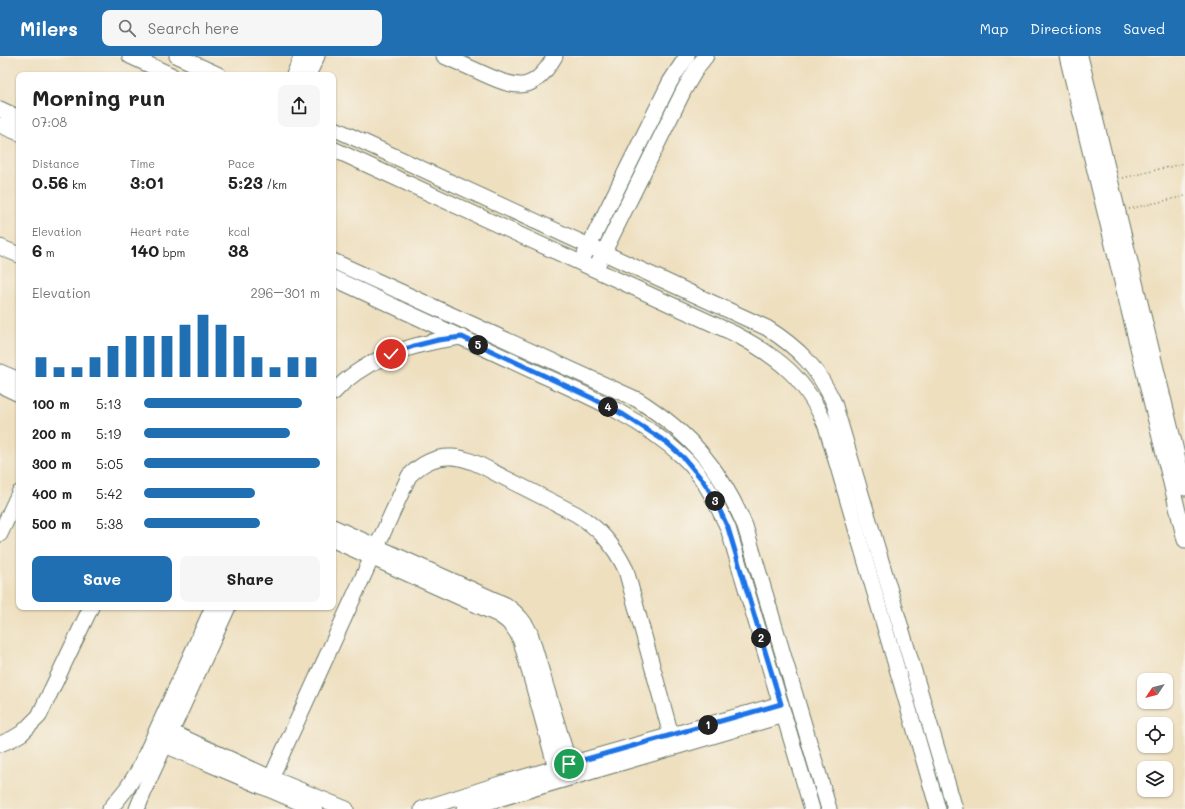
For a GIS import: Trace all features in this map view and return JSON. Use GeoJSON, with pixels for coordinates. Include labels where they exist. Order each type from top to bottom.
{"type":"FeatureCollection","features":[{"type":"Feature","properties":{"kind":"street"},"geometry":{"type":"LineString","coordinates":[[130,56],[165,72]]}},
{"type":"Feature","properties":{"kind":"street"},"geometry":{"type":"LineString","coordinates":[[177,56],[212,72]]}},
{"type":"Feature","properties":{"kind":"street"},"geometry":{"type":"LineString","coordinates":[[295,72],[302,56]]}},
{"type":"Feature","properties":{"kind":"street"},"geometry":{"type":"LineString","coordinates":[[309,72],[317,56]]}},
{"type":"Feature","properties":{"kind":"street"},"geometry":{"type":"LineString","coordinates":[[444,56],[504,83],[515,86],[527,84],[538,78],[547,70],[555,56]]}},
{"type":"Feature","properties":{"kind":"street"},"geometry":{"type":"LineString","coordinates":[[581,263],[670,82],[687,56]]}},
{"type":"Feature","properties":{"kind":"street"},"geometry":{"type":"LineString","coordinates":[[595,270],[684,90],[698,66],[706,56]]}},
{"type":"Feature","properties":{"kind":"street"},"geometry":{"type":"LineString","coordinates":[[1068,56],[1185,540]]}},
{"type":"Feature","properties":{"kind":"street"},"geometry":{"type":"LineString","coordinates":[[1080,56],[1185,488]]}},
{"type":"Feature","properties":{"kind":"street"},"geometry":{"type":"LineString","coordinates":[[0,109],[16,117]]}},
{"type":"Feature","properties":{"kind":"street"},"geometry":{"type":"LineString","coordinates":[[0,125],[16,132]]}},
{"type":"Feature","properties":{"kind":"street"},"geometry":{"type":"LineString","coordinates":[[336,129],[767,328],[800,352],[814,367],[825,384],[834,403],[843,430],[955,809]]}},
{"type":"Feature","properties":{"kind":"street"},"geometry":{"type":"LineString","coordinates":[[336,150],[735,334],[759,346],[792,373],[818,406],[826,426],[938,809]]}},
{"type":"Feature","properties":{"kind":"street"},"geometry":{"type":"LineString","coordinates":[[0,247],[16,254]]}},
{"type":"Feature","properties":{"kind":"street"},"geometry":{"type":"LineString","coordinates":[[336,262],[638,400],[658,413],[694,444],[724,483],[745,526],[829,809]]}},
{"type":"Feature","properties":{"kind":"street"},"geometry":{"type":"LineString","coordinates":[[336,279],[594,399],[624,415],[666,442],[684,458],[704,482],[715,500],[728,528],[812,809]]}},
{"type":"Feature","properties":{"kind":"street"},"geometry":{"type":"LineString","coordinates":[[336,390],[354,374],[391,354],[438,340],[462,337]]}},
{"type":"Feature","properties":{"kind":"street"},"geometry":{"type":"LineString","coordinates":[[0,372],[16,379]]}},
{"type":"Feature","properties":{"kind":"street"},"geometry":{"type":"LineString","coordinates":[[0,385],[16,393]]}},
{"type":"Feature","properties":{"kind":"street"},"geometry":{"type":"LineString","coordinates":[[271,778],[409,476],[418,467],[428,461],[440,457],[452,456],[475,463],[576,514],[589,522],[611,543],[626,570],[671,735]]}},
{"type":"Feature","properties":{"kind":"street"},"geometry":{"type":"LineString","coordinates":[[0,534],[14,514]]}},
{"type":"Feature","properties":{"kind":"street"},"geometry":{"type":"LineString","coordinates":[[336,529],[374,552],[499,615],[511,624],[521,641],[562,766]]}},
{"type":"Feature","properties":{"kind":"street"},"geometry":{"type":"LineString","coordinates":[[336,541],[374,552]]}},
{"type":"Feature","properties":{"kind":"street"},"geometry":{"type":"LineString","coordinates":[[0,744],[12,740],[22,733],[39,716],[90,610]]}},
{"type":"Feature","properties":{"kind":"street"},"geometry":{"type":"LineString","coordinates":[[110,809],[121,797],[138,770],[212,610]]}},
{"type":"Feature","properties":{"kind":"street"},"geometry":{"type":"LineString","coordinates":[[137,809],[227,610]]}},
{"type":"Feature","properties":{"kind":"street"},"geometry":{"type":"LineString","coordinates":[[422,809],[562,766],[671,735],[783,710]]}},
{"type":"Feature","properties":{"kind":"street"},"geometry":{"type":"LineString","coordinates":[[464,809],[783,710]]}},
{"type":"Feature","properties":{"kind":"street"},"geometry":{"type":"LineString","coordinates":[[168,738],[346,809]]}},
{"type":"Feature","properties":{"kind":"street"},"geometry":{"type":"LineString","coordinates":[[168,738],[315,809]]}},
{"type":"Feature","properties":{"kind":"path"},"geometry":{"type":"LineString","coordinates":[[1110,180],[1185,163]]}},
{"type":"Feature","properties":{"kind":"path"},"geometry":{"type":"LineString","coordinates":[[1118,212],[1185,196]]}},
{"type":"Feature","properties":{"kind":"route"},"geometry":{"type":"LineString","coordinates":[[391,354],[438,340],[462,337],[594,399],[645,427],[666,442],[684,458],[704,482],[715,500],[728,528],[781,704],[569,764]]}}]}
